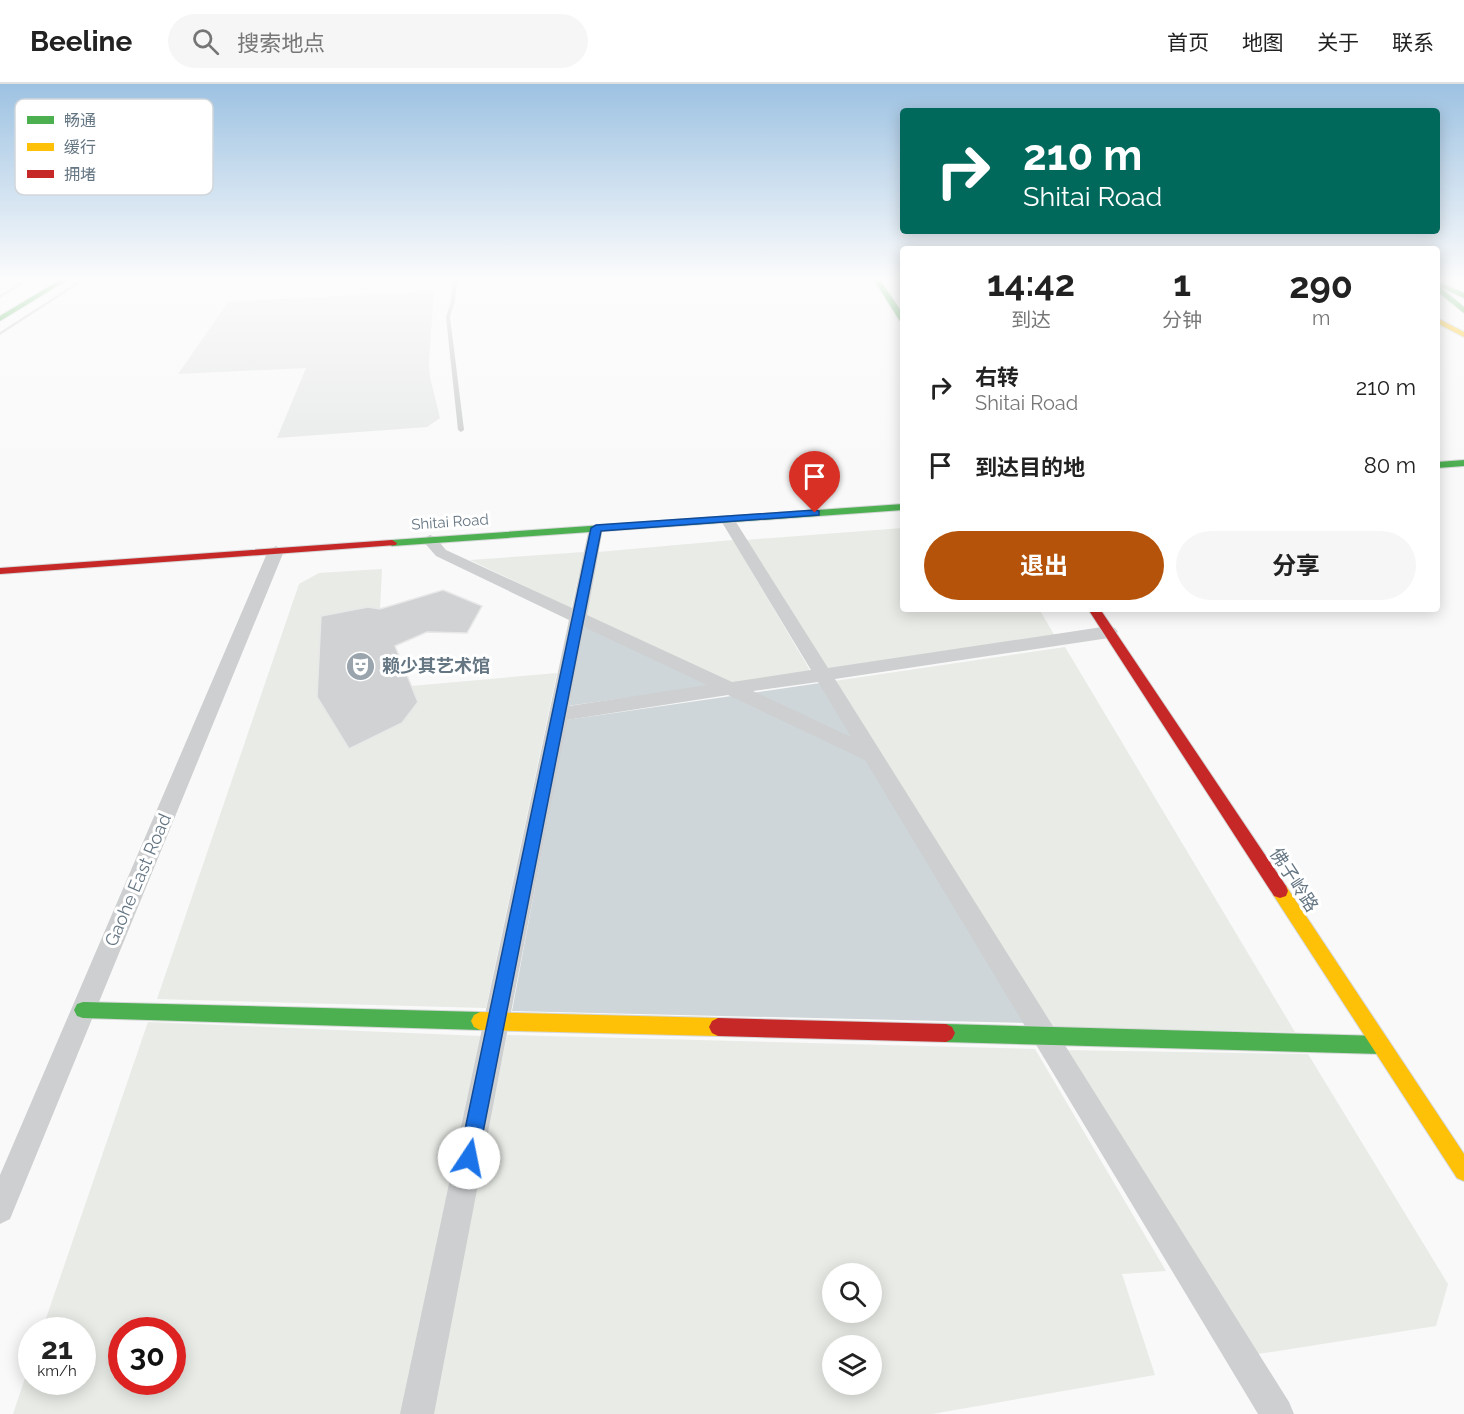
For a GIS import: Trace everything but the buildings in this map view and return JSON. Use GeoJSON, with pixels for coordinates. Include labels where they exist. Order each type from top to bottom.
{"type":"FeatureCollection","features":[{"type":"Feature","properties":{"kind":"main road"},"geometry":{"type":"LineString","coordinates":[[1440,465],[1464,463]]}},
{"type":"Feature","properties":{"kind":"main road","name":"Shitai Road"},"geometry":{"type":"LineString","coordinates":[[0,571],[900,507]]}},
{"type":"Feature","properties":{"kind":"main road","name":"佛子岭路"},"geometry":{"type":"LineString","coordinates":[[1096,612],[1464,1171]]}},
{"type":"Feature","properties":{"kind":"main road"},"geometry":{"type":"LineString","coordinates":[[83,1010],[1381,1045]]}},
{"type":"Feature","properties":{"kind":"street"},"geometry":{"type":"LineString","coordinates":[[727,519],[1277,1414]]}},
{"type":"Feature","properties":{"kind":"street"},"geometry":{"type":"LineString","coordinates":[[417,1414],[596,528]]}},
{"type":"Feature","properties":{"kind":"street"},"geometry":{"type":"LineString","coordinates":[[430,540],[441,553],[579,615],[872,755]]}},
{"type":"Feature","properties":{"kind":"street","name":"Gaohe East Road"},"geometry":{"type":"LineString","coordinates":[[0,1209],[276,550]]}},
{"type":"Feature","properties":{"kind":"street"},"geometry":{"type":"LineString","coordinates":[[559,714],[1109,632]]}},
{"type":"Feature","properties":{"kind":"lane"},"geometry":{"type":"LineString","coordinates":[[451,342],[461,430]]}},
{"type":"Feature","properties":{"kind":"shaded area"},"geometry":{"type":"Polygon","coordinates":[[[200,342],[430,342],[430,377],[440,418],[427,427],[277,438],[306,368],[178,374],[200,342]]]}},
{"type":"Feature","properties":{"kind":"shaded area"},"geometry":{"type":"Polygon","coordinates":[[[900,528],[900,612],[1041,612],[1055,636],[828,670],[746,540],[900,528]]]}},
{"type":"Feature","properties":{"kind":"shaded area"},"geometry":{"type":"Polygon","coordinates":[[[733,540],[811,672],[727,684],[584,616],[598,552],[733,540]]]}},
{"type":"Feature","properties":{"kind":"shaded area"},"geometry":{"type":"Polygon","coordinates":[[[584,552],[571,608],[470,560],[584,552]]]}},
{"type":"Feature","properties":{"kind":"shaded area"},"geometry":{"type":"Polygon","coordinates":[[[382,569],[380,609],[368,607],[317,697],[349,749],[402,723],[411,686],[557,673],[486,1008],[157,999],[299,584],[319,573],[382,569]]]}},
{"type":"Feature","properties":{"kind":"shaded area"},"geometry":{"type":"Polygon","coordinates":[[[583,621],[717,685],[567,706],[583,621]]]}},
{"type":"Feature","properties":{"kind":"shaded area"},"geometry":{"type":"Polygon","coordinates":[[[1065,647],[1295,1032],[1047,1027],[834,681],[1065,647]]]}},
{"type":"Feature","properties":{"kind":"shaded area"},"geometry":{"type":"Polygon","coordinates":[[[820,683],[1025,1023],[512,1011],[566,720],[820,683]]]}},
{"type":"Feature","properties":{"kind":"shaded area"},"geometry":{"type":"Polygon","coordinates":[[[148,1022],[481,1036],[401,1414],[13,1414],[19,1395],[96,1395],[96,1317],[46,1317],[148,1022]]]}},
{"type":"Feature","properties":{"kind":"shaded area"},"geometry":{"type":"Polygon","coordinates":[[[507,1035],[1035,1049],[1166,1271],[1122,1274],[1155,1375],[932,1414],[430,1414],[507,1035]]]}},
{"type":"Feature","properties":{"kind":"shaded area"},"geometry":{"type":"Polygon","coordinates":[[[1063,1050],[1308,1054],[1448,1284],[1436,1326],[1252,1355],[1063,1050]]]}},
{"type":"Feature","properties":{"kind":"traffic: fast"},"geometry":{"type":"LineString","coordinates":[[1440,465],[1464,463]]}},
{"type":"Feature","properties":{"kind":"traffic: fast"},"geometry":{"type":"LineString","coordinates":[[392,543],[900,507]]}},
{"type":"Feature","properties":{"kind":"traffic: fast"},"geometry":{"type":"LineString","coordinates":[[83,1010],[480,1021]]}},
{"type":"Feature","properties":{"kind":"traffic: fast"},"geometry":{"type":"LineString","coordinates":[[946,1033],[1381,1045]]}},
{"type":"Feature","properties":{"kind":"traffic: slow"},"geometry":{"type":"LineString","coordinates":[[1280,891],[1464,1171]]}},
{"type":"Feature","properties":{"kind":"traffic: slow"},"geometry":{"type":"LineString","coordinates":[[480,1021],[718,1027]]}},
{"type":"Feature","properties":{"kind":"traffic: jam"},"geometry":{"type":"LineString","coordinates":[[0,571],[392,543]]}},
{"type":"Feature","properties":{"kind":"traffic: jam"},"geometry":{"type":"LineString","coordinates":[[1096,612],[1280,891]]}},
{"type":"Feature","properties":{"kind":"traffic: jam"},"geometry":{"type":"LineString","coordinates":[[718,1027],[946,1033]]}},
{"type":"Feature","properties":{"kind":"place","name":"赖少其艺术馆"},"geometry":{"type":"Point","coordinates":[361,666]}},
{"type":"Feature","properties":{"kind":"route"},"geometry":{"type":"LineString","coordinates":[[469,1158],[596,528],[815,513]]}}]}
